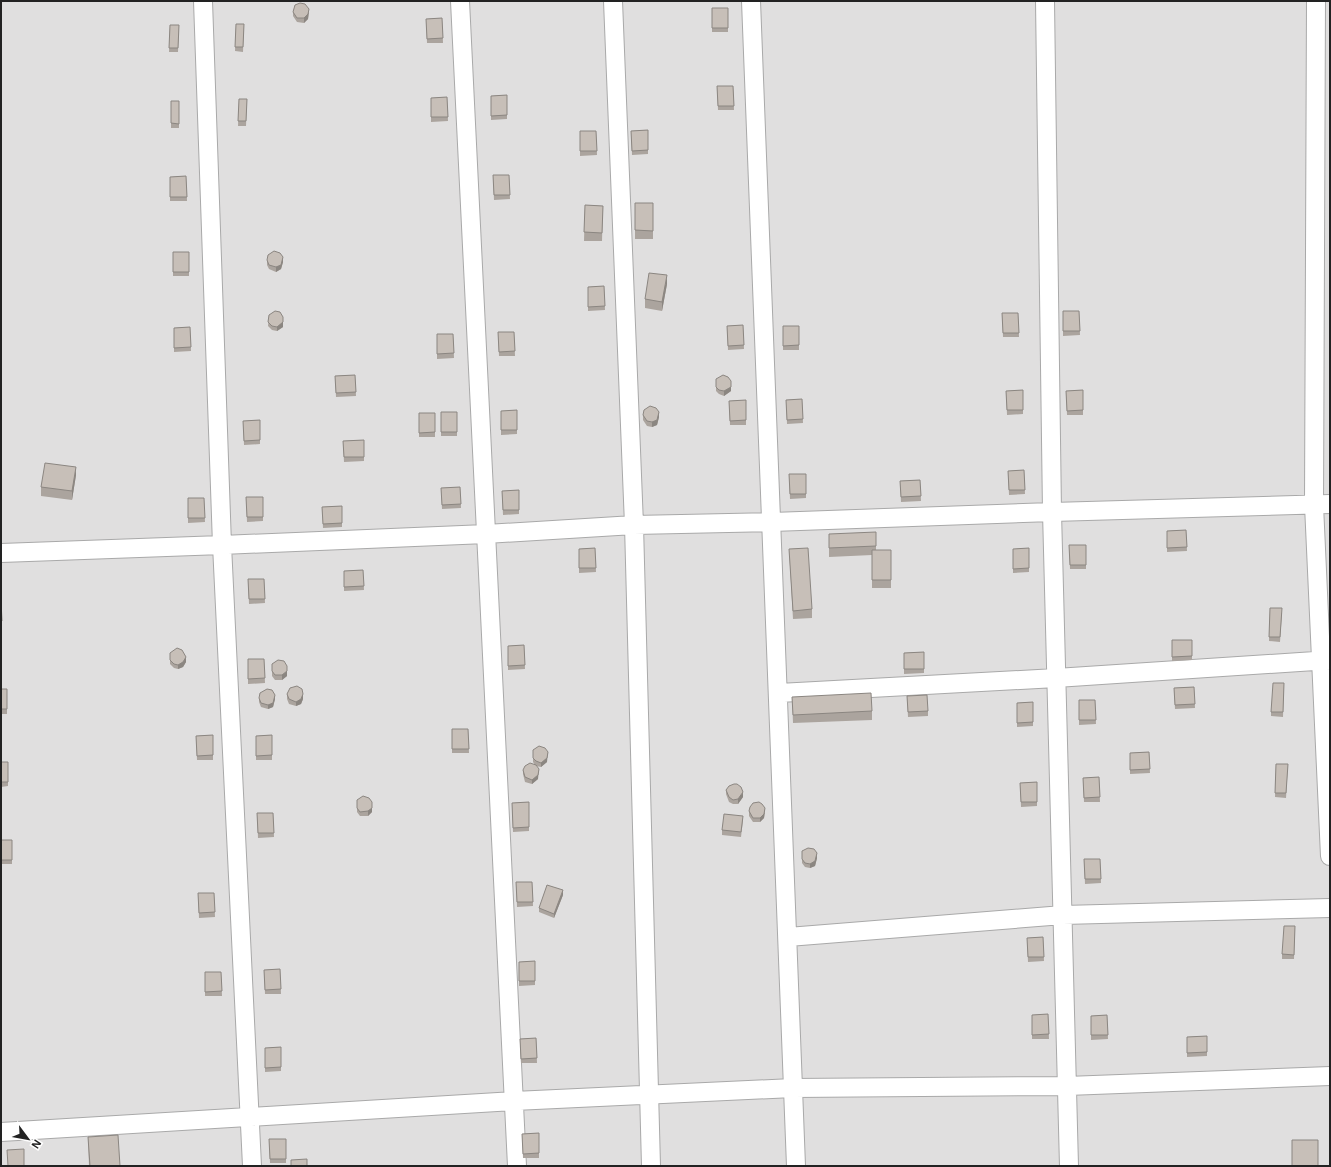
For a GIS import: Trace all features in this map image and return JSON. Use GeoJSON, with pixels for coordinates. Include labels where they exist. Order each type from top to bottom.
{"type":"FeatureCollection","features":[{"type":"Feature","properties":{"kind":"street"},"geometry":{"type":"LineString","coordinates":[[203,1],[222,545],[252,1166]]}},
{"type":"Feature","properties":{"kind":"street"},"geometry":{"type":"LineString","coordinates":[[460,1],[517,1166]]}},
{"type":"Feature","properties":{"kind":"street"},"geometry":{"type":"LineString","coordinates":[[613,1],[634,525],[651,1166]]}},
{"type":"Feature","properties":{"kind":"street"},"geometry":{"type":"LineString","coordinates":[[751,1],[779,693],[796,1166]]}},
{"type":"Feature","properties":{"kind":"street"},"geometry":{"type":"LineString","coordinates":[[1045,1],[1052,512],[1069,1166]]}},
{"type":"Feature","properties":{"kind":"street"},"geometry":{"type":"LineString","coordinates":[[1316,1],[1322,505],[1330,856]]}},
{"type":"Feature","properties":{"kind":"street"},"geometry":{"type":"LineString","coordinates":[[1,553],[486,534],[634,525],[1322,505]]}},
{"type":"Feature","properties":{"kind":"street"},"geometry":{"type":"LineString","coordinates":[[779,693],[1056,678],[1326,660]]}},
{"type":"Feature","properties":{"kind":"street"},"geometry":{"type":"LineString","coordinates":[[788,937],[1062,915],[1330,908]]}},
{"type":"Feature","properties":{"kind":"street"},"geometry":{"type":"LineString","coordinates":[[1,1132],[649,1094],[793,1088],[1067,1086],[1330,1076]]}},
{"type":"Feature","properties":{"kind":"shaded area"},"geometry":{"type":"Polygon","coordinates":[[[1,1],[1330,1],[1330,1166],[1,1166],[1,1]]]}},
{"type":"Feature","properties":{"kind":"building"},"geometry":{"type":"Polygon","coordinates":[[[300,3],[305,4],[309,9],[308,14],[304,18],[297,18],[293,12],[295,5],[300,3]]]}},
{"type":"Feature","properties":{"kind":"building"},"geometry":{"type":"Polygon","coordinates":[[[712,8],[728,8],[728,28],[712,28],[712,8]]]}},
{"type":"Feature","properties":{"kind":"building"},"geometry":{"type":"Polygon","coordinates":[[[442,18],[443,38],[427,39],[426,19],[442,18]]]}},
{"type":"Feature","properties":{"kind":"building"},"geometry":{"type":"Polygon","coordinates":[[[236,24],[244,24],[243,47],[235,47],[236,24]]]}},
{"type":"Feature","properties":{"kind":"building"},"geometry":{"type":"Polygon","coordinates":[[[170,25],[179,25],[178,48],[169,48],[170,25]]]}},
{"type":"Feature","properties":{"kind":"building"},"geometry":{"type":"Polygon","coordinates":[[[717,86],[733,86],[734,106],[718,106],[717,86]]]}},
{"type":"Feature","properties":{"kind":"building"},"geometry":{"type":"Polygon","coordinates":[[[507,95],[507,115],[491,116],[491,96],[507,95]]]}},
{"type":"Feature","properties":{"kind":"building"},"geometry":{"type":"Polygon","coordinates":[[[447,97],[448,117],[431,117],[431,98],[447,97]]]}},
{"type":"Feature","properties":{"kind":"building"},"geometry":{"type":"Polygon","coordinates":[[[239,99],[247,99],[246,121],[238,121],[239,99]]]}},
{"type":"Feature","properties":{"kind":"building"},"geometry":{"type":"Polygon","coordinates":[[[171,101],[179,101],[179,124],[171,123],[171,101]]]}},
{"type":"Feature","properties":{"kind":"building"},"geometry":{"type":"Polygon","coordinates":[[[648,130],[648,150],[632,151],[631,131],[648,130]]]}},
{"type":"Feature","properties":{"kind":"building"},"geometry":{"type":"Polygon","coordinates":[[[580,131],[596,131],[597,151],[580,151],[580,131]]]}},
{"type":"Feature","properties":{"kind":"building"},"geometry":{"type":"Polygon","coordinates":[[[493,175],[509,175],[510,195],[494,195],[493,175]]]}},
{"type":"Feature","properties":{"kind":"building"},"geometry":{"type":"Polygon","coordinates":[[[186,176],[187,197],[170,197],[170,177],[186,176]]]}},
{"type":"Feature","properties":{"kind":"building"},"geometry":{"type":"Polygon","coordinates":[[[635,203],[653,203],[653,231],[635,230],[635,203]]]}},
{"type":"Feature","properties":{"kind":"building"},"geometry":{"type":"Polygon","coordinates":[[[585,205],[603,206],[602,233],[584,232],[585,205]]]}},
{"type":"Feature","properties":{"kind":"building"},"geometry":{"type":"Polygon","coordinates":[[[274,251],[280,253],[283,257],[281,265],[276,267],[269,265],[267,260],[268,255],[274,251]]]}},
{"type":"Feature","properties":{"kind":"building"},"geometry":{"type":"Polygon","coordinates":[[[173,252],[189,252],[189,272],[173,272],[173,252]]]}},
{"type":"Feature","properties":{"kind":"building"},"geometry":{"type":"Polygon","coordinates":[[[649,273],[667,275],[662,302],[645,299],[649,273]]]}},
{"type":"Feature","properties":{"kind":"building"},"geometry":{"type":"Polygon","coordinates":[[[604,286],[605,306],[588,307],[588,287],[604,286]]]}},
{"type":"Feature","properties":{"kind":"building"},"geometry":{"type":"Polygon","coordinates":[[[275,311],[280,312],[283,317],[283,322],[277,327],[272,326],[268,322],[269,315],[275,311]]]}},
{"type":"Feature","properties":{"kind":"building"},"geometry":{"type":"Polygon","coordinates":[[[1063,311],[1079,311],[1080,331],[1063,331],[1063,311]]]}},
{"type":"Feature","properties":{"kind":"building"},"geometry":{"type":"Polygon","coordinates":[[[1002,313],[1018,313],[1019,333],[1003,333],[1002,313]]]}},
{"type":"Feature","properties":{"kind":"building"},"geometry":{"type":"Polygon","coordinates":[[[743,325],[744,345],[728,346],[727,326],[743,325]]]}},
{"type":"Feature","properties":{"kind":"building"},"geometry":{"type":"Polygon","coordinates":[[[783,326],[799,326],[799,345],[783,346],[783,326]]]}},
{"type":"Feature","properties":{"kind":"building"},"geometry":{"type":"Polygon","coordinates":[[[190,327],[191,347],[174,348],[174,328],[190,327]]]}},
{"type":"Feature","properties":{"kind":"building"},"geometry":{"type":"Polygon","coordinates":[[[498,332],[514,332],[515,351],[499,352],[498,332]]]}},
{"type":"Feature","properties":{"kind":"building"},"geometry":{"type":"Polygon","coordinates":[[[437,334],[453,334],[454,353],[437,354],[437,334]]]}},
{"type":"Feature","properties":{"kind":"building"},"geometry":{"type":"Polygon","coordinates":[[[355,375],[356,392],[336,393],[335,376],[355,375]]]}},
{"type":"Feature","properties":{"kind":"building"},"geometry":{"type":"Polygon","coordinates":[[[723,375],[728,377],[731,381],[731,387],[724,391],[719,390],[716,387],[716,379],[723,375]]]}},
{"type":"Feature","properties":{"kind":"building"},"geometry":{"type":"Polygon","coordinates":[[[1023,390],[1023,410],[1007,410],[1006,391],[1023,390]]]}},
{"type":"Feature","properties":{"kind":"building"},"geometry":{"type":"Polygon","coordinates":[[[1083,390],[1083,410],[1067,411],[1066,391],[1083,390]]]}},
{"type":"Feature","properties":{"kind":"building"},"geometry":{"type":"Polygon","coordinates":[[[802,399],[803,419],[787,420],[786,400],[802,399]]]}},
{"type":"Feature","properties":{"kind":"building"},"geometry":{"type":"Polygon","coordinates":[[[746,400],[746,420],[730,421],[729,401],[746,400]]]}},
{"type":"Feature","properties":{"kind":"building"},"geometry":{"type":"Polygon","coordinates":[[[650,406],[656,408],[659,412],[657,420],[652,422],[647,421],[643,415],[644,410],[650,406]]]}},
{"type":"Feature","properties":{"kind":"building"},"geometry":{"type":"Polygon","coordinates":[[[517,410],[517,430],[501,430],[501,411],[517,410]]]}},
{"type":"Feature","properties":{"kind":"building"},"geometry":{"type":"Polygon","coordinates":[[[441,412],[457,412],[457,432],[441,432],[441,412]]]}},
{"type":"Feature","properties":{"kind":"building"},"geometry":{"type":"Polygon","coordinates":[[[419,413],[435,413],[435,432],[419,433],[419,413]]]}},
{"type":"Feature","properties":{"kind":"building"},"geometry":{"type":"Polygon","coordinates":[[[260,420],[260,440],[244,441],[243,421],[260,420]]]}},
{"type":"Feature","properties":{"kind":"building"},"geometry":{"type":"Polygon","coordinates":[[[364,440],[364,457],[344,457],[343,441],[364,440]]]}},
{"type":"Feature","properties":{"kind":"building"},"geometry":{"type":"Polygon","coordinates":[[[45,463],[76,467],[72,491],[41,487],[45,463]]]}},
{"type":"Feature","properties":{"kind":"building"},"geometry":{"type":"Polygon","coordinates":[[[1024,470],[1025,490],[1009,490],[1008,471],[1024,470]]]}},
{"type":"Feature","properties":{"kind":"building"},"geometry":{"type":"Polygon","coordinates":[[[789,474],[806,474],[806,494],[790,494],[789,474]]]}},
{"type":"Feature","properties":{"kind":"building"},"geometry":{"type":"Polygon","coordinates":[[[920,480],[921,496],[901,497],[900,481],[920,480]]]}},
{"type":"Feature","properties":{"kind":"building"},"geometry":{"type":"Polygon","coordinates":[[[460,487],[461,504],[442,505],[441,488],[460,487]]]}},
{"type":"Feature","properties":{"kind":"building"},"geometry":{"type":"Polygon","coordinates":[[[519,490],[519,510],[503,510],[502,491],[519,490]]]}},
{"type":"Feature","properties":{"kind":"building"},"geometry":{"type":"Polygon","coordinates":[[[246,497],[263,497],[263,517],[247,517],[246,497]]]}},
{"type":"Feature","properties":{"kind":"building"},"geometry":{"type":"Polygon","coordinates":[[[188,498],[204,498],[205,518],[188,518],[188,498]]]}},
{"type":"Feature","properties":{"kind":"building"},"geometry":{"type":"Polygon","coordinates":[[[342,506],[342,523],[323,524],[322,507],[342,506]]]}},
{"type":"Feature","properties":{"kind":"building"},"geometry":{"type":"Polygon","coordinates":[[[1186,530],[1187,547],[1167,548],[1167,531],[1186,530]]]}},
{"type":"Feature","properties":{"kind":"building"},"geometry":{"type":"Polygon","coordinates":[[[876,532],[876,546],[829,548],[829,534],[876,532]]]}},
{"type":"Feature","properties":{"kind":"building"},"geometry":{"type":"Polygon","coordinates":[[[1069,545],[1086,545],[1086,565],[1070,565],[1069,545]]]}},
{"type":"Feature","properties":{"kind":"building"},"geometry":{"type":"Polygon","coordinates":[[[595,548],[596,568],[579,568],[579,549],[595,548]]]}},
{"type":"Feature","properties":{"kind":"building"},"geometry":{"type":"Polygon","coordinates":[[[808,548],[812,609],[793,611],[789,549],[808,548]]]}},
{"type":"Feature","properties":{"kind":"building"},"geometry":{"type":"Polygon","coordinates":[[[1029,548],[1029,568],[1013,569],[1013,549],[1029,548]]]}},
{"type":"Feature","properties":{"kind":"building"},"geometry":{"type":"Polygon","coordinates":[[[872,550],[891,550],[891,580],[872,580],[872,550]]]}},
{"type":"Feature","properties":{"kind":"building"},"geometry":{"type":"Polygon","coordinates":[[[363,570],[364,586],[344,587],[344,571],[363,570]]]}},
{"type":"Feature","properties":{"kind":"building"},"geometry":{"type":"Polygon","coordinates":[[[248,579],[264,579],[265,599],[249,599],[248,579]]]}},
{"type":"Feature","properties":{"kind":"building"},"geometry":{"type":"Polygon","coordinates":[[[1270,608],[1282,608],[1280,637],[1269,637],[1270,608]]]}},
{"type":"Feature","properties":{"kind":"building"},"geometry":{"type":"Polygon","coordinates":[[[1172,640],[1192,640],[1192,656],[1172,657],[1172,640]]]}},
{"type":"Feature","properties":{"kind":"building"},"geometry":{"type":"Polygon","coordinates":[[[524,645],[525,665],[508,666],[508,646],[524,645]]]}},
{"type":"Feature","properties":{"kind":"building"},"geometry":{"type":"Polygon","coordinates":[[[177,648],[182,650],[186,657],[183,662],[178,665],[174,664],[170,660],[170,653],[177,648]]]}},
{"type":"Feature","properties":{"kind":"building"},"geometry":{"type":"Polygon","coordinates":[[[924,652],[924,669],[904,669],[904,653],[924,652]]]}},
{"type":"Feature","properties":{"kind":"building"},"geometry":{"type":"Polygon","coordinates":[[[248,659],[264,659],[265,678],[248,679],[248,659]]]}},
{"type":"Feature","properties":{"kind":"building"},"geometry":{"type":"Polygon","coordinates":[[[278,660],[284,661],[287,666],[287,671],[282,675],[275,675],[272,671],[272,664],[278,660]]]}},
{"type":"Feature","properties":{"kind":"building"},"geometry":{"type":"Polygon","coordinates":[[[1273,683],[1284,683],[1283,712],[1271,712],[1273,683]]]}},
{"type":"Feature","properties":{"kind":"building"},"geometry":{"type":"Polygon","coordinates":[[[297,686],[302,689],[303,694],[301,699],[296,702],[289,699],[287,694],[290,688],[297,686]]]}},
{"type":"Feature","properties":{"kind":"building"},"geometry":{"type":"Polygon","coordinates":[[[1194,687],[1195,704],[1175,705],[1174,688],[1194,687]]]}},
{"type":"Feature","properties":{"kind":"building"},"geometry":{"type":"Polygon","coordinates":[[[1,689],[7,689],[7,709],[1,709],[1,689]]]}},
{"type":"Feature","properties":{"kind":"building"},"geometry":{"type":"Polygon","coordinates":[[[267,689],[272,690],[275,695],[273,703],[268,705],[261,703],[259,698],[260,693],[267,689]]]}},
{"type":"Feature","properties":{"kind":"building"},"geometry":{"type":"Polygon","coordinates":[[[871,693],[872,711],[793,715],[792,697],[871,693]]]}},
{"type":"Feature","properties":{"kind":"building"},"geometry":{"type":"Polygon","coordinates":[[[927,695],[928,711],[908,712],[907,696],[927,695]]]}},
{"type":"Feature","properties":{"kind":"building"},"geometry":{"type":"Polygon","coordinates":[[[1079,700],[1095,700],[1096,720],[1079,720],[1079,700]]]}},
{"type":"Feature","properties":{"kind":"building"},"geometry":{"type":"Polygon","coordinates":[[[1033,702],[1033,722],[1017,723],[1017,703],[1033,702]]]}},
{"type":"Feature","properties":{"kind":"building"},"geometry":{"type":"Polygon","coordinates":[[[452,729],[468,729],[469,749],[452,749],[452,729]]]}},
{"type":"Feature","properties":{"kind":"building"},"geometry":{"type":"Polygon","coordinates":[[[213,735],[213,755],[197,756],[196,736],[213,735]]]}},
{"type":"Feature","properties":{"kind":"building"},"geometry":{"type":"Polygon","coordinates":[[[272,735],[272,755],[256,756],[256,736],[272,735]]]}},
{"type":"Feature","properties":{"kind":"building"},"geometry":{"type":"Polygon","coordinates":[[[539,746],[545,748],[548,752],[547,758],[541,763],[533,758],[533,750],[539,746]]]}},
{"type":"Feature","properties":{"kind":"building"},"geometry":{"type":"Polygon","coordinates":[[[1149,752],[1150,769],[1130,770],[1130,753],[1149,752]]]}},
{"type":"Feature","properties":{"kind":"building"},"geometry":{"type":"Polygon","coordinates":[[[1,762],[8,762],[8,782],[1,782],[1,762]]]}},
{"type":"Feature","properties":{"kind":"building"},"geometry":{"type":"Polygon","coordinates":[[[530,763],[536,765],[539,769],[538,775],[532,780],[525,777],[523,770],[525,766],[530,763]]]}},
{"type":"Feature","properties":{"kind":"building"},"geometry":{"type":"Polygon","coordinates":[[[1276,764],[1288,764],[1286,793],[1275,793],[1276,764]]]}},
{"type":"Feature","properties":{"kind":"building"},"geometry":{"type":"Polygon","coordinates":[[[1099,777],[1100,797],[1084,798],[1083,778],[1099,777]]]}},
{"type":"Feature","properties":{"kind":"building"},"geometry":{"type":"Polygon","coordinates":[[[1037,782],[1037,802],[1021,802],[1020,783],[1037,782]]]}},
{"type":"Feature","properties":{"kind":"building"},"geometry":{"type":"Polygon","coordinates":[[[734,784],[741,787],[743,792],[738,799],[733,800],[729,797],[726,790],[729,786],[734,784]]]}},
{"type":"Feature","properties":{"kind":"building"},"geometry":{"type":"Polygon","coordinates":[[[363,796],[369,798],[372,802],[372,808],[368,811],[360,812],[357,808],[357,800],[363,796]]]}},
{"type":"Feature","properties":{"kind":"building"},"geometry":{"type":"Polygon","coordinates":[[[529,802],[529,827],[513,828],[512,803],[529,802]]]}},
{"type":"Feature","properties":{"kind":"building"},"geometry":{"type":"Polygon","coordinates":[[[759,802],[765,808],[764,814],[760,818],[753,818],[749,811],[750,807],[753,803],[759,802]]]}},
{"type":"Feature","properties":{"kind":"building"},"geometry":{"type":"Polygon","coordinates":[[[257,813],[273,813],[274,833],[258,833],[257,813]]]}},
{"type":"Feature","properties":{"kind":"building"},"geometry":{"type":"Polygon","coordinates":[[[724,814],[743,816],[741,832],[722,830],[724,814]]]}},
{"type":"Feature","properties":{"kind":"building"},"geometry":{"type":"Polygon","coordinates":[[[1,840],[12,840],[12,860],[1,860],[1,840]]]}},
{"type":"Feature","properties":{"kind":"building"},"geometry":{"type":"Polygon","coordinates":[[[808,848],[814,849],[817,853],[815,861],[810,864],[805,863],[802,859],[802,851],[808,848]]]}},
{"type":"Feature","properties":{"kind":"building"},"geometry":{"type":"Polygon","coordinates":[[[1084,859],[1100,859],[1101,879],[1085,879],[1084,859]]]}},
{"type":"Feature","properties":{"kind":"building"},"geometry":{"type":"Polygon","coordinates":[[[516,882],[532,882],[533,902],[517,902],[516,882]]]}},
{"type":"Feature","properties":{"kind":"building"},"geometry":{"type":"Polygon","coordinates":[[[547,885],[563,890],[554,914],[539,908],[547,885]]]}},
{"type":"Feature","properties":{"kind":"building"},"geometry":{"type":"Polygon","coordinates":[[[198,893],[214,893],[215,912],[199,913],[198,893]]]}},
{"type":"Feature","properties":{"kind":"building"},"geometry":{"type":"Polygon","coordinates":[[[1284,926],[1295,926],[1294,955],[1282,954],[1284,926]]]}},
{"type":"Feature","properties":{"kind":"building"},"geometry":{"type":"Polygon","coordinates":[[[1043,937],[1044,957],[1028,957],[1027,938],[1043,937]]]}},
{"type":"Feature","properties":{"kind":"building"},"geometry":{"type":"Polygon","coordinates":[[[535,961],[535,981],[519,981],[519,962],[535,961]]]}},
{"type":"Feature","properties":{"kind":"building"},"geometry":{"type":"Polygon","coordinates":[[[280,969],[281,989],[265,990],[264,970],[280,969]]]}},
{"type":"Feature","properties":{"kind":"building"},"geometry":{"type":"Polygon","coordinates":[[[205,972],[221,972],[222,991],[205,992],[205,972]]]}},
{"type":"Feature","properties":{"kind":"building"},"geometry":{"type":"Polygon","coordinates":[[[1048,1014],[1049,1034],[1032,1035],[1032,1015],[1048,1014]]]}},
{"type":"Feature","properties":{"kind":"building"},"geometry":{"type":"Polygon","coordinates":[[[1107,1015],[1108,1035],[1091,1035],[1091,1016],[1107,1015]]]}},
{"type":"Feature","properties":{"kind":"building"},"geometry":{"type":"Polygon","coordinates":[[[1207,1036],[1207,1052],[1187,1053],[1187,1037],[1207,1036]]]}},
{"type":"Feature","properties":{"kind":"building"},"geometry":{"type":"Polygon","coordinates":[[[536,1038],[537,1058],[521,1059],[520,1039],[536,1038]]]}},
{"type":"Feature","properties":{"kind":"building"},"geometry":{"type":"Polygon","coordinates":[[[281,1047],[281,1067],[265,1068],[265,1048],[281,1047]]]}},
{"type":"Feature","properties":{"kind":"building"},"geometry":{"type":"Polygon","coordinates":[[[539,1133],[539,1153],[523,1154],[522,1134],[539,1133]]]}},
{"type":"Feature","properties":{"kind":"building"},"geometry":{"type":"Polygon","coordinates":[[[118,1135],[120,1166],[90,1166],[88,1137],[118,1135]]]}},
{"type":"Feature","properties":{"kind":"building"},"geometry":{"type":"Polygon","coordinates":[[[269,1139],[286,1139],[286,1159],[270,1159],[269,1139]]]}},
{"type":"Feature","properties":{"kind":"building"},"geometry":{"type":"Polygon","coordinates":[[[1292,1140],[1318,1140],[1318,1166],[1292,1166],[1292,1140]]]}},
{"type":"Feature","properties":{"kind":"building"},"geometry":{"type":"Polygon","coordinates":[[[24,1149],[24,1166],[8,1166],[7,1150],[24,1149]]]}},
{"type":"Feature","properties":{"kind":"building"},"geometry":{"type":"Polygon","coordinates":[[[307,1159],[307,1166],[291,1166],[291,1160],[307,1159]]]}}]}
